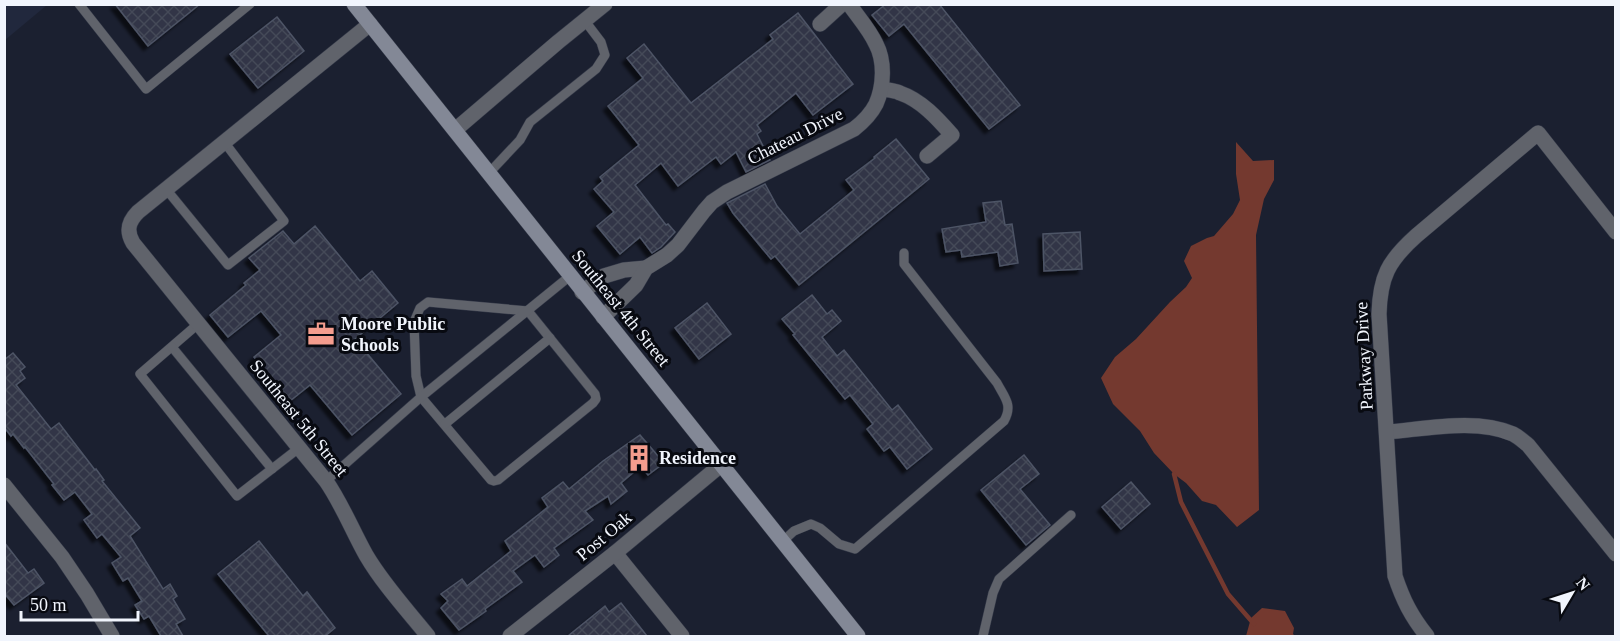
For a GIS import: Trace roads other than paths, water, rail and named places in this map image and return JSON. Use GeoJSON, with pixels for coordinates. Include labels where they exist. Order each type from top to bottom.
{"type":"FeatureCollection","features":[{"type":"Feature","properties":{"kind":"main road","name":"Southeast 4th Street"},"geometry":{"type":"LineString","coordinates":[[354,4],[858,636]]}},
{"type":"Feature","properties":{"kind":"street"},"geometry":{"type":"LineString","coordinates":[[455,130],[605,4]]}},
{"type":"Feature","properties":{"kind":"street"},"geometry":{"type":"LineString","coordinates":[[820,24],[842,4]]}},
{"type":"Feature","properties":{"kind":"street","name":"Chateau Drive"},"geometry":{"type":"LineString","coordinates":[[582,292],[604,276],[624,270],[646,268],[678,245],[712,202],[854,129],[867,118],[876,105],[881,89],[883,68],[877,45],[849,4]]}},
{"type":"Feature","properties":{"kind":"street"},"geometry":{"type":"LineString","coordinates":[[166,189],[370,24]]}},
{"type":"Feature","properties":{"kind":"street"},"geometry":{"type":"LineString","coordinates":[[881,89],[899,92],[914,100],[938,119],[952,135],[927,156]]}},
{"type":"Feature","properties":{"kind":"street","name":"Parkway Drive"},"geometry":{"type":"LineString","coordinates":[[1427,636],[1409,612],[1395,576],[1379,314],[1380,296],[1391,261],[1416,236],[1538,133],[1616,232]]}},
{"type":"Feature","properties":{"kind":"street","name":"Southeast 5th Street"},"geometry":{"type":"LineString","coordinates":[[166,189],[132,218],[128,231],[133,243],[326,481],[342,506],[376,571],[428,636]]}},
{"type":"Feature","properties":{"kind":"street","name":"Chateau Drive"},"geometry":{"type":"LineString","coordinates":[[603,317],[636,285],[646,268]]}},
{"type":"Feature","properties":{"kind":"street"},"geometry":{"type":"LineString","coordinates":[[1387,432],[1459,426],[1484,427],[1516,435],[1528,445],[1616,554]]}},
{"type":"Feature","properties":{"kind":"street","name":"Post Oak"},"geometry":{"type":"LineString","coordinates":[[510,636],[722,464]]}},
{"type":"Feature","properties":{"kind":"street"},"geometry":{"type":"LineString","coordinates":[[4,485],[62,557],[112,636]]}},
{"type":"Feature","properties":{"kind":"street"},"geometry":{"type":"LineString","coordinates":[[615,553],[682,636]]}},
{"type":"Feature","properties":{"kind":"lane"},"geometry":{"type":"LineString","coordinates":[[79,4],[146,89],[250,4]]}},
{"type":"Feature","properties":{"kind":"lane"},"geometry":{"type":"LineString","coordinates":[[489,173],[520,140],[530,122],[596,69],[605,55],[601,42],[585,21]]}},
{"type":"Feature","properties":{"kind":"lane"},"geometry":{"type":"LineString","coordinates":[[166,189],[228,265],[284,221],[225,143]]}},
{"type":"Feature","properties":{"kind":"lane"},"geometry":{"type":"LineString","coordinates":[[783,541],[794,531],[811,524],[820,528],[839,544],[855,549],[1004,420],[1009,412],[1008,403],[997,383],[904,264],[904,253]]}},
{"type":"Feature","properties":{"kind":"lane"},"geometry":{"type":"LineString","coordinates":[[326,481],[421,397],[570,276]]}},
{"type":"Feature","properties":{"kind":"lane"},"geometry":{"type":"LineString","coordinates":[[429,302],[528,311],[595,394],[596,399],[594,403],[494,481],[490,480],[421,397],[416,376],[414,322],[420,308],[429,302]]}},
{"type":"Feature","properties":{"kind":"lane"},"geometry":{"type":"LineString","coordinates":[[198,324],[140,374],[237,496],[299,448]]}},
{"type":"Feature","properties":{"kind":"lane"},"geometry":{"type":"LineString","coordinates":[[445,424],[550,338]]}},
{"type":"Feature","properties":{"kind":"lane"},"geometry":{"type":"LineString","coordinates":[[172,347],[272,469]]}},
{"type":"Feature","properties":{"kind":"lane"},"geometry":{"type":"LineString","coordinates":[[983,636],[993,593],[999,579],[1071,515]]}},
{"type":"Feature","properties":{"kind":"waterway"},"geometry":{"type":"LineString","coordinates":[[1174,474],[1181,502],[1228,594],[1254,624]]}},
{"type":"Feature","properties":{"kind":"place","name":"Moore Public Schools"},"geometry":{"type":"Point","coordinates":[321,334]}},
{"type":"Feature","properties":{"kind":"place","name":"Residence"},"geometry":{"type":"Point","coordinates":[639,458]}}]}
